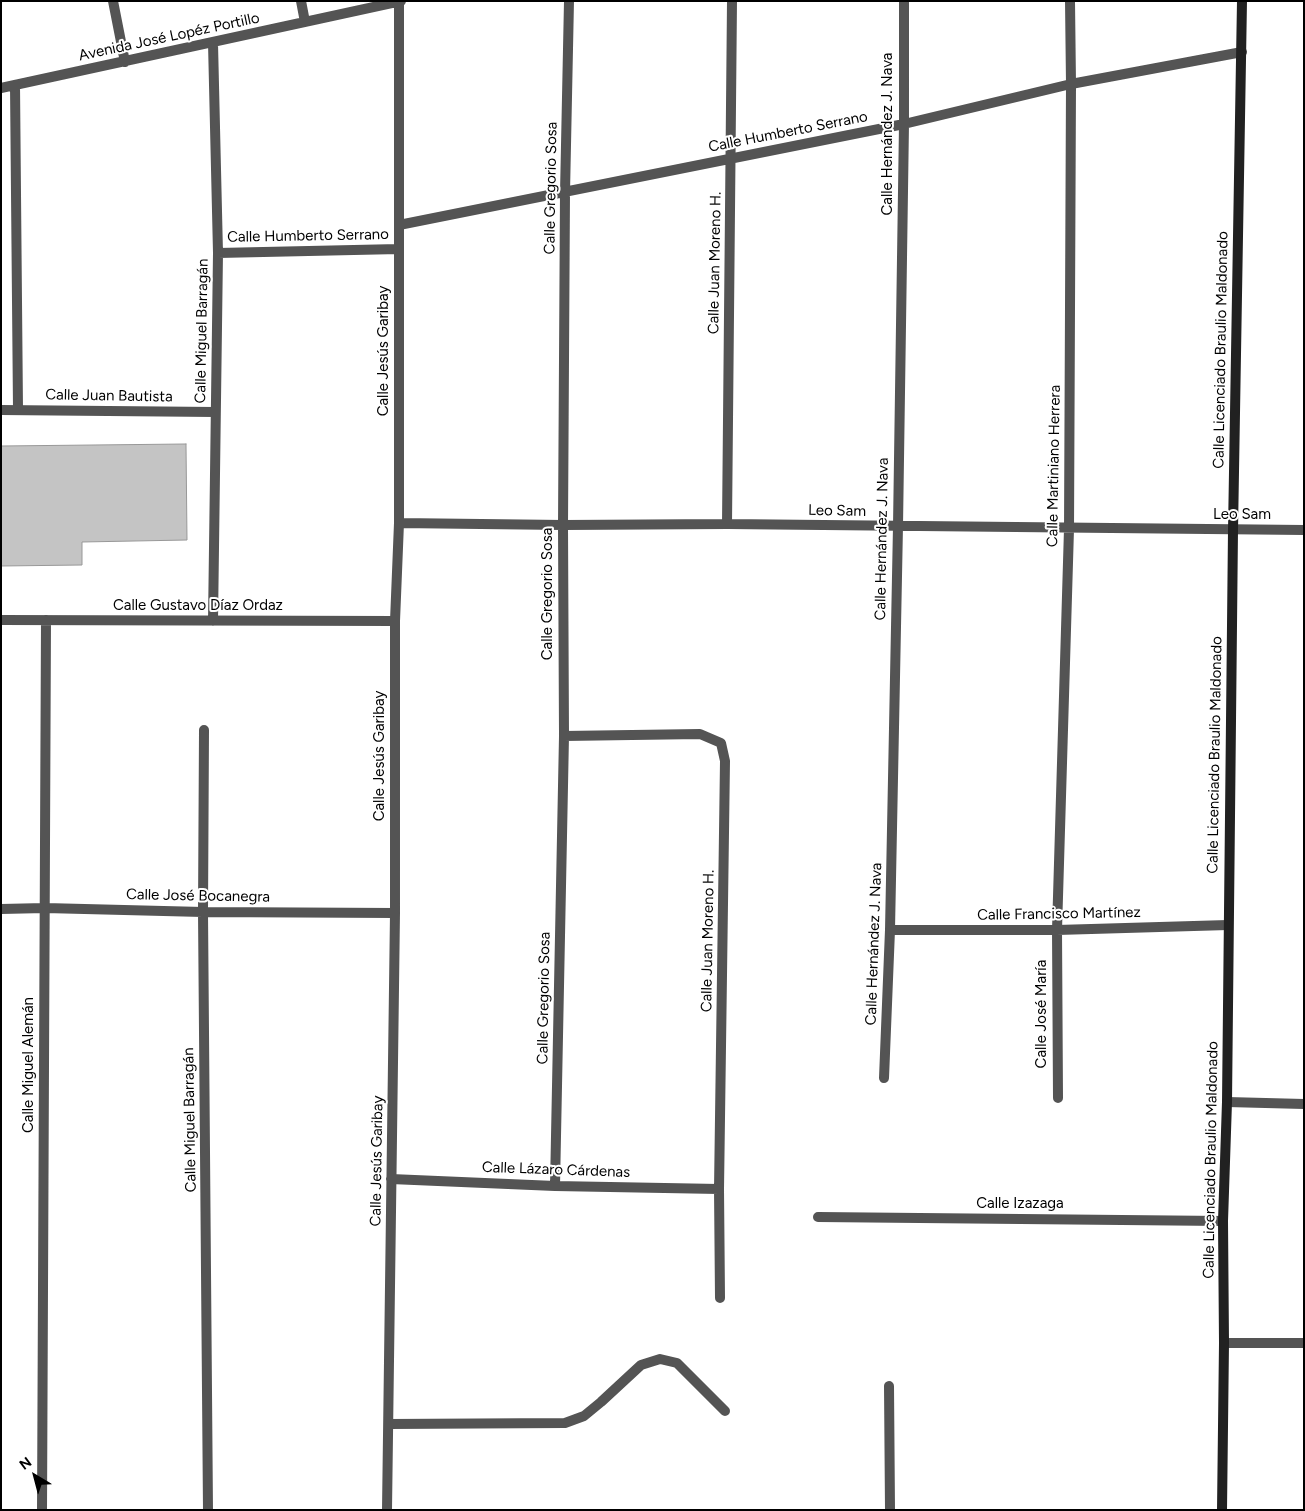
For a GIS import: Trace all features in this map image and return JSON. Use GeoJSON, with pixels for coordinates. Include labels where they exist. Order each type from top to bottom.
{"type":"FeatureCollection","features":[{"type":"Feature","properties":{"kind":"street"},"geometry":{"type":"LineString","coordinates":[[113,1],[125,62]]}},
{"type":"Feature","properties":{"kind":"street"},"geometry":{"type":"LineString","coordinates":[[301,1],[305,22]]}},
{"type":"Feature","properties":{"kind":"street","name":"Calle Gregorio Sosa"},"geometry":{"type":"LineString","coordinates":[[555,1186],[564,736],[565,192],[569,1]]}},
{"type":"Feature","properties":{"kind":"street","name":"Calle Juan Moreno H."},"geometry":{"type":"LineString","coordinates":[[727,524],[732,1]]}},
{"type":"Feature","properties":{"kind":"street","name":"Calle Hernández J. Nava"},"geometry":{"type":"LineString","coordinates":[[884,1078],[890,930],[898,526],[904,1]]}},
{"type":"Feature","properties":{"kind":"street","name":"Calle Martiniano Herrera"},"geometry":{"type":"LineString","coordinates":[[1057,930],[1069,529],[1070,1]]}},
{"type":"Feature","properties":{"kind":"street","name":"Calle Licenciado Braulio Maldonado"},"geometry":{"type":"LineString","coordinates":[[1222,1510],[1223,1221],[1227,1102],[1233,530],[1242,1]]}},
{"type":"Feature","properties":{"kind":"street","name":"Avenida José Lopéz Portillo"},"geometry":{"type":"LineString","coordinates":[[1,88],[400,2]]}},
{"type":"Feature","properties":{"kind":"street","name":"Calle Jesús Garibay"},"geometry":{"type":"LineString","coordinates":[[387,1510],[395,913],[395,621],[399,523],[400,2]]}},
{"type":"Feature","properties":{"kind":"street","name":"Calle Miguel Barragán"},"geometry":{"type":"LineString","coordinates":[[213,43],[218,253],[213,621]]}},
{"type":"Feature","properties":{"kind":"street","name":"Calle Humberto Serrano"},"geometry":{"type":"LineString","coordinates":[[399,226],[904,124],[1071,84],[1242,52]]}},
{"type":"Feature","properties":{"kind":"street"},"geometry":{"type":"LineString","coordinates":[[15,85],[18,409]]}},
{"type":"Feature","properties":{"kind":"street","name":"Calle Humberto Serrano"},"geometry":{"type":"LineString","coordinates":[[218,253],[399,249]]}},
{"type":"Feature","properties":{"kind":"street","name":"Calle Juan Bautista"},"geometry":{"type":"LineString","coordinates":[[1,410],[215,412]]}},
{"type":"Feature","properties":{"kind":"street","name":"Leo Sam"},"geometry":{"type":"LineString","coordinates":[[399,523],[727,524],[1304,530]]}},
{"type":"Feature","properties":{"kind":"street","name":"Calle Gustavo Díaz Ordaz"},"geometry":{"type":"LineString","coordinates":[[1,620],[395,621]]}},
{"type":"Feature","properties":{"kind":"street","name":"Calle Miguel Alemán"},"geometry":{"type":"LineString","coordinates":[[42,1510],[46,620]]}},
{"type":"Feature","properties":{"kind":"street","name":"Calle Miguel Barragán"},"geometry":{"type":"LineString","coordinates":[[204,730],[203,912],[208,1510]]}},
{"type":"Feature","properties":{"kind":"street","name":"Calle Juan Moreno H."},"geometry":{"type":"LineString","coordinates":[[564,736],[700,734],[721,743],[725,761],[719,1189],[720,1298]]}},
{"type":"Feature","properties":{"kind":"street","name":"Calle José Bocanegra"},"geometry":{"type":"LineString","coordinates":[[1,909],[395,913]]}},
{"type":"Feature","properties":{"kind":"street","name":"Calle Francisco Martínez"},"geometry":{"type":"LineString","coordinates":[[890,930],[1057,930],[1228,925]]}},
{"type":"Feature","properties":{"kind":"street","name":"Calle José María"},"geometry":{"type":"LineString","coordinates":[[1057,930],[1058,1098]]}},
{"type":"Feature","properties":{"kind":"street"},"geometry":{"type":"LineString","coordinates":[[1227,1102],[1304,1104]]}},
{"type":"Feature","properties":{"kind":"street","name":"Calle Lázaro Cárdenas"},"geometry":{"type":"LineString","coordinates":[[391,1179],[555,1186],[719,1189]]}},
{"type":"Feature","properties":{"kind":"street","name":"Calle Izazaga"},"geometry":{"type":"LineString","coordinates":[[818,1217],[1223,1221]]}},
{"type":"Feature","properties":{"kind":"street"},"geometry":{"type":"LineString","coordinates":[[1224,1343],[1304,1343]]}},
{"type":"Feature","properties":{"kind":"street"},"geometry":{"type":"LineString","coordinates":[[389,1424],[565,1423],[584,1416],[642,1365],[660,1359],[677,1363],[725,1411]]}},
{"type":"Feature","properties":{"kind":"street"},"geometry":{"type":"LineString","coordinates":[[889,1386],[890,1510]]}},
{"type":"Feature","properties":{"kind":"building"},"geometry":{"type":"Polygon","coordinates":[[[186,444],[187,540],[82,542],[82,565],[1,566],[1,446],[186,444]]]}}]}
